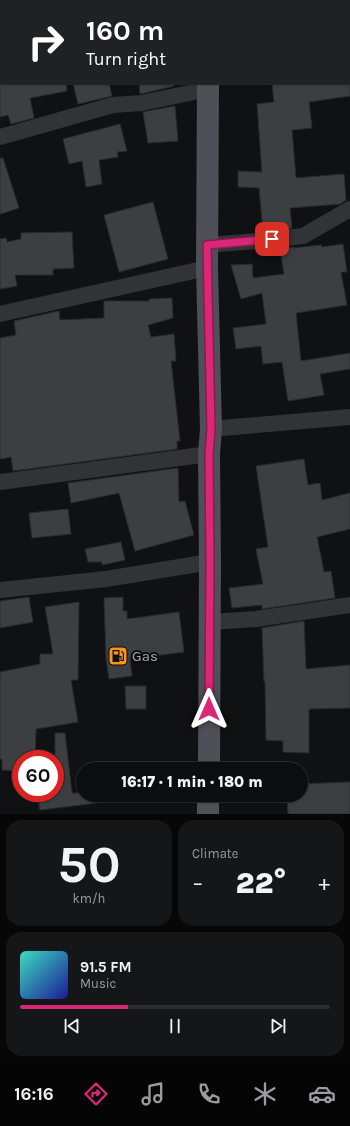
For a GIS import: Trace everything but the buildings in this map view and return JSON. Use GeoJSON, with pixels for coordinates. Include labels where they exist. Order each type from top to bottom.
{"type":"FeatureCollection","features":[{"type":"Feature","properties":{"kind":"main road"},"geometry":{"type":"LineString","coordinates":[[208,86],[207,268],[211,429],[209,454],[209,762]]}},
{"type":"Feature","properties":{"kind":"main road"},"geometry":{"type":"LineString","coordinates":[[208,802],[208,814]]}},
{"type":"Feature","properties":{"kind":"street"},"geometry":{"type":"LineString","coordinates":[[0,137],[113,105],[142,103],[208,86]]}},
{"type":"Feature","properties":{"kind":"street"},"geometry":{"type":"LineString","coordinates":[[207,245],[303,236],[350,209]]}},
{"type":"Feature","properties":{"kind":"street"},"geometry":{"type":"LineString","coordinates":[[0,314],[207,268]]}},
{"type":"Feature","properties":{"kind":"street"},"geometry":{"type":"LineString","coordinates":[[211,429],[350,418]]}},
{"type":"Feature","properties":{"kind":"street"},"geometry":{"type":"LineString","coordinates":[[0,482],[209,454]]}},
{"type":"Feature","properties":{"kind":"street"},"geometry":{"type":"LineString","coordinates":[[0,590],[106,579],[210,562]]}},
{"type":"Feature","properties":{"kind":"street"},"geometry":{"type":"LineString","coordinates":[[210,622],[256,619],[350,605]]}},
{"type":"Feature","properties":{"kind":"place","name":"Gas"},"geometry":{"type":"Point","coordinates":[118,656]}},
{"type":"Feature","properties":{"kind":"route"},"geometry":{"type":"LineString","coordinates":[[209,709],[209,454],[211,429],[207,245],[272,239]]}}]}
